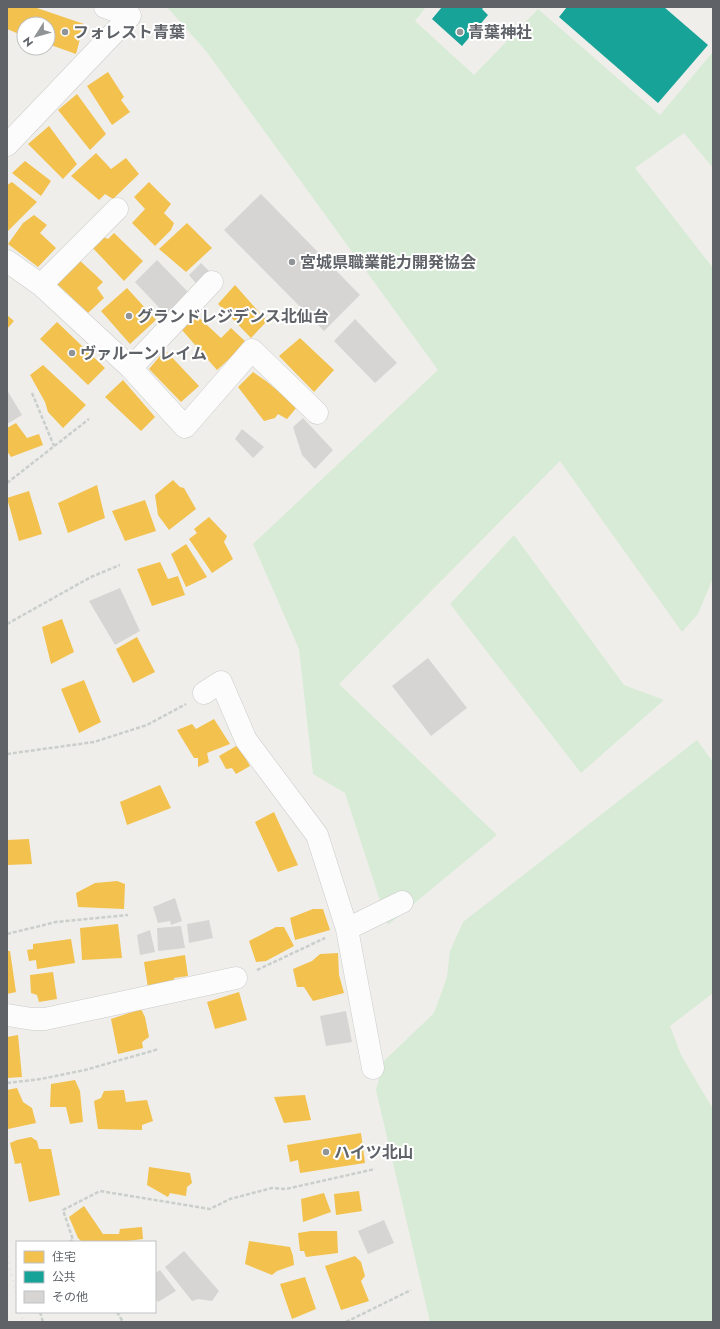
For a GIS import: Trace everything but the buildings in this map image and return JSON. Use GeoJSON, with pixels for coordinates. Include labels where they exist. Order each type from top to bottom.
{"type":"FeatureCollection","features":[{"type":"Feature","properties":{"kind":"street"},"geometry":{"type":"LineString","coordinates":[[7,145],[130,16],[105,7]]}},
{"type":"Feature","properties":{"kind":"street"},"geometry":{"type":"LineString","coordinates":[[40,285],[117,209]]}},
{"type":"Feature","properties":{"kind":"street"},"geometry":{"type":"LineString","coordinates":[[7,260],[40,285],[131,368],[185,427],[252,350],[317,413]]}},
{"type":"Feature","properties":{"kind":"street"},"geometry":{"type":"LineString","coordinates":[[131,368],[212,282]]}},
{"type":"Feature","properties":{"kind":"street"},"geometry":{"type":"LineString","coordinates":[[215,692],[246,740],[318,835],[347,929],[374,1068]]}},
{"type":"Feature","properties":{"kind":"street"},"geometry":{"type":"LineString","coordinates":[[347,929],[402,902]]}},
{"type":"Feature","properties":{"kind":"street"},"geometry":{"type":"LineString","coordinates":[[7,1014],[32,1019],[45,1019],[236,978]]}},
{"type":"Feature","properties":{"kind":"path"},"geometry":{"type":"LineString","coordinates":[[32,393],[54,446]]}},
{"type":"Feature","properties":{"kind":"path"},"geometry":{"type":"LineString","coordinates":[[7,483],[89,419]]}},
{"type":"Feature","properties":{"kind":"path"},"geometry":{"type":"LineString","coordinates":[[7,624],[91,577],[120,565]]}},
{"type":"Feature","properties":{"kind":"path"},"geometry":{"type":"LineString","coordinates":[[7,754],[94,742],[147,725],[215,692]]}},
{"type":"Feature","properties":{"kind":"path"},"geometry":{"type":"LineString","coordinates":[[7,934],[50,923],[128,915]]}},
{"type":"Feature","properties":{"kind":"path"},"geometry":{"type":"LineString","coordinates":[[236,978],[272,964],[311,944],[347,929]]}},
{"type":"Feature","properties":{"kind":"path"},"geometry":{"type":"LineString","coordinates":[[7,1083],[41,1079],[82,1071],[159,1049]]}},
{"type":"Feature","properties":{"kind":"path"},"geometry":{"type":"LineString","coordinates":[[73,1241],[63,1210],[100,1191],[210,1209],[230,1199],[272,1188],[286,1189],[375,1169]]}},
{"type":"Feature","properties":{"kind":"path"},"geometry":{"type":"LineString","coordinates":[[346,1322],[411,1290]]}},
{"type":"Feature","properties":{"kind":"path"},"geometry":{"type":"LineString","coordinates":[[118,1313],[123,1322]]}},
{"type":"Feature","properties":{"kind":"green space"},"geometry":{"type":"Polygon","coordinates":[[[167,7],[426,7],[415,21],[474,75],[538,9],[660,115],[712,53],[713,54],[713,168],[684,133],[635,168],[713,268],[713,578],[698,614],[682,632],[560,461],[339,684],[497,835],[388,925],[345,793],[313,774],[299,649],[253,544],[438,370],[206,51],[167,7]]]}},
{"type":"Feature","properties":{"kind":"green space"},"geometry":{"type":"Polygon","coordinates":[[[514,535],[624,685],[664,700],[581,773],[450,604],[514,535]]]}},
{"type":"Feature","properties":{"kind":"green space"},"geometry":{"type":"Polygon","coordinates":[[[697,740],[713,762],[713,993],[670,1026],[681,1055],[713,1109],[713,1322],[430,1322],[376,1090],[384,1061],[434,1013],[447,977],[450,951],[463,922],[697,740]]]}},
{"type":"Feature","properties":{"kind":"railway"},"geometry":{"type":"LineString","coordinates":[[7,1257],[16,1293]]}},
{"type":"Feature","properties":{"kind":"railway"},"geometry":{"type":"LineString","coordinates":[[21,1313],[23,1322]]}},
{"type":"Feature","properties":{"kind":"place","name":"フォレスト青葉"},"geometry":{"type":"Point","coordinates":[65,32]}},
{"type":"Feature","properties":{"kind":"place","name":"青葉神社"},"geometry":{"type":"Point","coordinates":[460,32]}},
{"type":"Feature","properties":{"kind":"place","name":"宮城県職業能力開発協会"},"geometry":{"type":"Point","coordinates":[292,262]}},
{"type":"Feature","properties":{"kind":"place","name":"グランドレジデンス北仙台"},"geometry":{"type":"Point","coordinates":[129,316]}},
{"type":"Feature","properties":{"kind":"place","name":"ヴァルーンレイム"},"geometry":{"type":"Point","coordinates":[72,353]}},
{"type":"Feature","properties":{"kind":"place","name":"ハイツ北山"},"geometry":{"type":"Point","coordinates":[326,1152]}}]}
